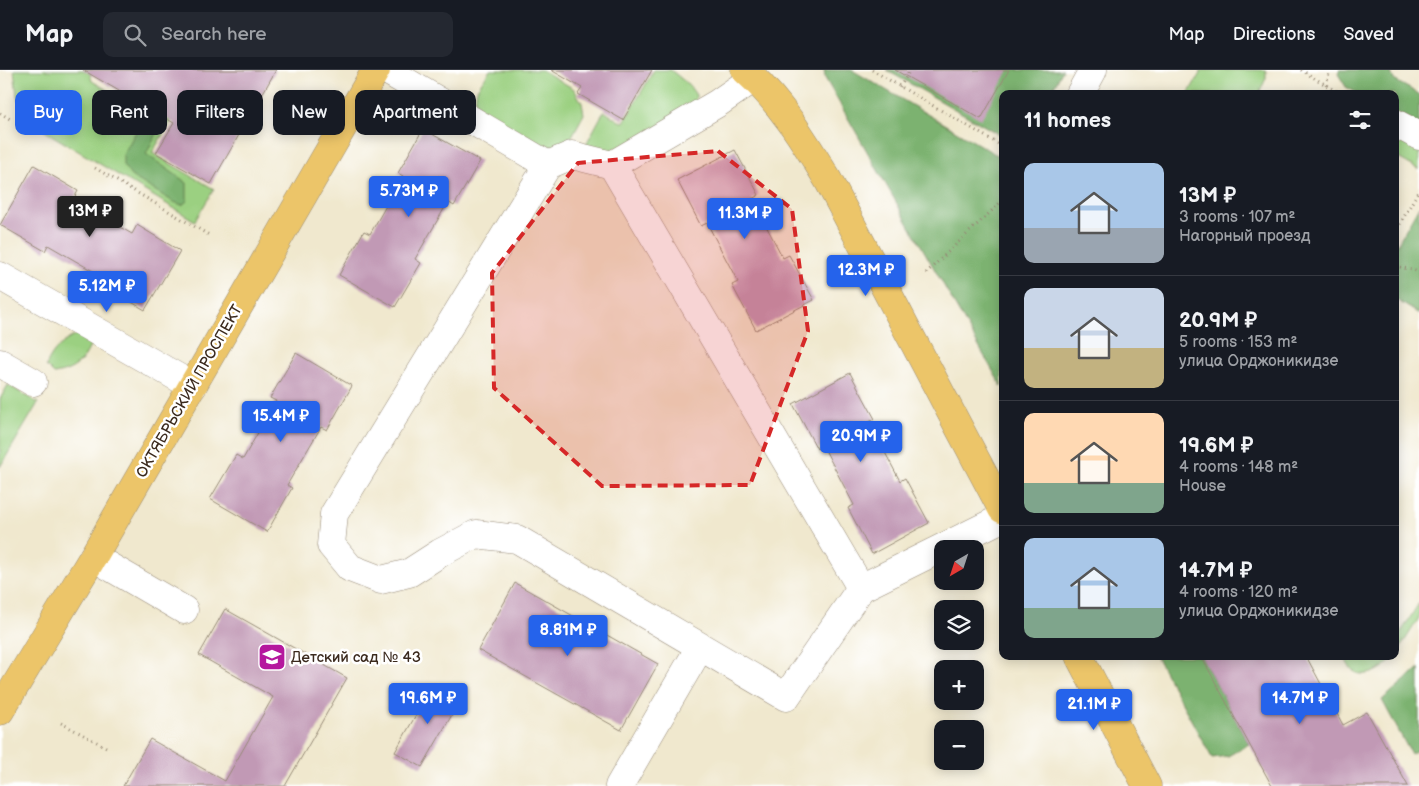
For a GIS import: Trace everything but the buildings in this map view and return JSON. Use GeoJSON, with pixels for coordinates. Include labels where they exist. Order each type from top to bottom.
{"type":"FeatureCollection","features":[{"type":"Feature","properties":{"kind":"main road","name":"ОКТЯБРЬСКИЙ ПРОСПЕКТ"},"geometry":{"type":"LineString","coordinates":[[0,712],[93,557],[376,70]]}},
{"type":"Feature","properties":{"kind":"main road"},"geometry":{"type":"LineString","coordinates":[[749,74],[779,104],[805,141],[828,180],[999,503]]}},
{"type":"Feature","properties":{"kind":"main road"},"geometry":{"type":"LineString","coordinates":[[1081,660],[1147,786]]}},
{"type":"Feature","properties":{"kind":"street"},"geometry":{"type":"LineString","coordinates":[[386,70],[548,165]]}},
{"type":"Feature","properties":{"kind":"street"},"geometry":{"type":"LineString","coordinates":[[1082,90],[1093,70]]}},
{"type":"Feature","properties":{"kind":"street"},"geometry":{"type":"LineString","coordinates":[[749,74],[718,103],[612,165],[572,156],[548,165],[334,514],[331,545],[350,568],[381,580],[409,573],[440,553],[476,534],[517,539],[786,697],[862,588],[999,520]]}},
{"type":"Feature","properties":{"kind":"street"},"geometry":{"type":"LineString","coordinates":[[1399,125],[1419,136]]}},
{"type":"Feature","properties":{"kind":"street"},"geometry":{"type":"LineString","coordinates":[[612,165],[862,588]]}},
{"type":"Feature","properties":{"kind":"street"},"geometry":{"type":"LineString","coordinates":[[0,276],[193,386]]}},
{"type":"Feature","properties":{"kind":"street"},"geometry":{"type":"LineString","coordinates":[[0,363],[33,382]]}},
{"type":"Feature","properties":{"kind":"street"},"geometry":{"type":"LineString","coordinates":[[93,557],[184,610]]}},
{"type":"Feature","properties":{"kind":"street"},"geometry":{"type":"LineString","coordinates":[[619,786],[700,647]]}},
{"type":"Feature","properties":{"kind":"path"},"geometry":{"type":"LineString","coordinates":[[872,70],[999,144]]}},
{"type":"Feature","properties":{"kind":"path"},"geometry":{"type":"LineString","coordinates":[[900,87],[910,70]]}},
{"type":"Feature","properties":{"kind":"path"},"geometry":{"type":"LineString","coordinates":[[1300,70],[1334,90]]}},
{"type":"Feature","properties":{"kind":"path"},"geometry":{"type":"LineString","coordinates":[[1326,85],[1330,70]]}},
{"type":"Feature","properties":{"kind":"path"},"geometry":{"type":"LineString","coordinates":[[0,113],[10,119]]}},
{"type":"Feature","properties":{"kind":"path"},"geometry":{"type":"LineString","coordinates":[[95,168],[209,235]]}},
{"type":"Feature","properties":{"kind":"path"},"geometry":{"type":"LineString","coordinates":[[1399,226],[1419,190]]}},
{"type":"Feature","properties":{"kind":"path"},"geometry":{"type":"LineString","coordinates":[[926,273],[999,204]]}},
{"type":"Feature","properties":{"kind":"path"},"geometry":{"type":"LineString","coordinates":[[1399,267],[1419,270]]}},
{"type":"Feature","properties":{"kind":"path"},"geometry":{"type":"LineString","coordinates":[[61,723],[106,747]]}},
{"type":"Feature","properties":{"kind":"highlighted area"},"geometry":{"type":"Polygon","coordinates":[[[718,151],[792,209],[808,331],[750,485],[602,486],[494,388],[492,273],[578,163],[718,151]]]}},
{"type":"Feature","properties":{"kind":"green space"},"geometry":{"type":"Polygon","coordinates":[[[14,70],[92,70],[90,74],[92,81],[107,90],[92,90],[92,135],[163,135],[152,153],[214,189],[195,221],[51,135],[82,135],[82,90],[16,90],[14,70]]]}},
{"type":"Feature","properties":{"kind":"green space"},"geometry":{"type":"Polygon","coordinates":[[[166,70],[196,78],[189,90],[177,90],[177,110],[167,127],[167,90],[155,90],[166,70]]]}},
{"type":"Feature","properties":{"kind":"green space"},"geometry":{"type":"Polygon","coordinates":[[[490,70],[542,70],[574,89],[582,103],[584,114],[571,138],[559,148],[545,154],[483,113],[476,102],[477,89],[490,70]]]}},
{"type":"Feature","properties":{"kind":"green space"},"geometry":{"type":"Polygon","coordinates":[[[654,70],[671,70],[689,85],[696,95],[695,105],[613,157],[585,146],[604,111],[619,121],[624,122],[654,70]]]}},
{"type":"Feature","properties":{"kind":"green space"},"geometry":{"type":"Polygon","coordinates":[[[824,70],[852,70],[999,156],[999,382],[825,78],[824,70]]]}},
{"type":"Feature","properties":{"kind":"green space"},"geometry":{"type":"Polygon","coordinates":[[[886,70],[1063,70],[1052,90],[999,90],[999,134],[886,70]]]}},
{"type":"Feature","properties":{"kind":"green space"},"geometry":{"type":"Polygon","coordinates":[[[1202,70],[1266,70],[1266,78],[1261,90],[1190,90],[1202,70]]]}},
{"type":"Feature","properties":{"kind":"green space"},"geometry":{"type":"Polygon","coordinates":[[[1339,70],[1392,70],[1391,73],[1394,80],[1419,94],[1419,124],[1399,114],[1399,90],[1352,90],[1346,87],[1338,74],[1339,70]]]}},
{"type":"Feature","properties":{"kind":"green space"},"geometry":{"type":"Polygon","coordinates":[[[134,135],[156,135],[146,154],[187,183],[187,201],[182,205],[174,202],[131,176],[123,165],[123,155],[134,135]]]}},
{"type":"Feature","properties":{"kind":"green space"},"geometry":{"type":"Polygon","coordinates":[[[1399,136],[1419,148],[1419,170],[1399,158],[1399,136]]]}},
{"type":"Feature","properties":{"kind":"green space"},"geometry":{"type":"Polygon","coordinates":[[[1419,206],[1419,314],[1399,302],[1399,241],[1419,206]]]}},
{"type":"Feature","properties":{"kind":"green space"},"geometry":{"type":"Polygon","coordinates":[[[78,334],[92,340],[83,359],[74,367],[54,374],[46,366],[52,355],[59,347],[78,334]]]}},
{"type":"Feature","properties":{"kind":"green space"},"geometry":{"type":"Polygon","coordinates":[[[8,385],[38,403],[0,467],[0,399],[8,385]]]}},
{"type":"Feature","properties":{"kind":"green space"},"geometry":{"type":"Polygon","coordinates":[[[1419,603],[1419,618],[1399,650],[1399,635],[1419,603]]]}},
{"type":"Feature","properties":{"kind":"green space"},"geometry":{"type":"Polygon","coordinates":[[[1158,660],[1203,660],[1249,744],[1228,756],[1212,758],[1158,660]]]}},
{"type":"Feature","properties":{"kind":"green space"},"geometry":{"type":"Polygon","coordinates":[[[1347,660],[1391,660],[1382,668],[1367,674],[1360,674],[1354,671],[1347,660]]]}},
{"type":"Feature","properties":{"kind":"green space"},"geometry":{"type":"Polygon","coordinates":[[[1419,668],[1419,749],[1411,754],[1382,700],[1419,668]]]}},
{"type":"Feature","properties":{"kind":"place","name":"Детский сад № 43"},"geometry":{"type":"Point","coordinates":[272,657]}}]}
